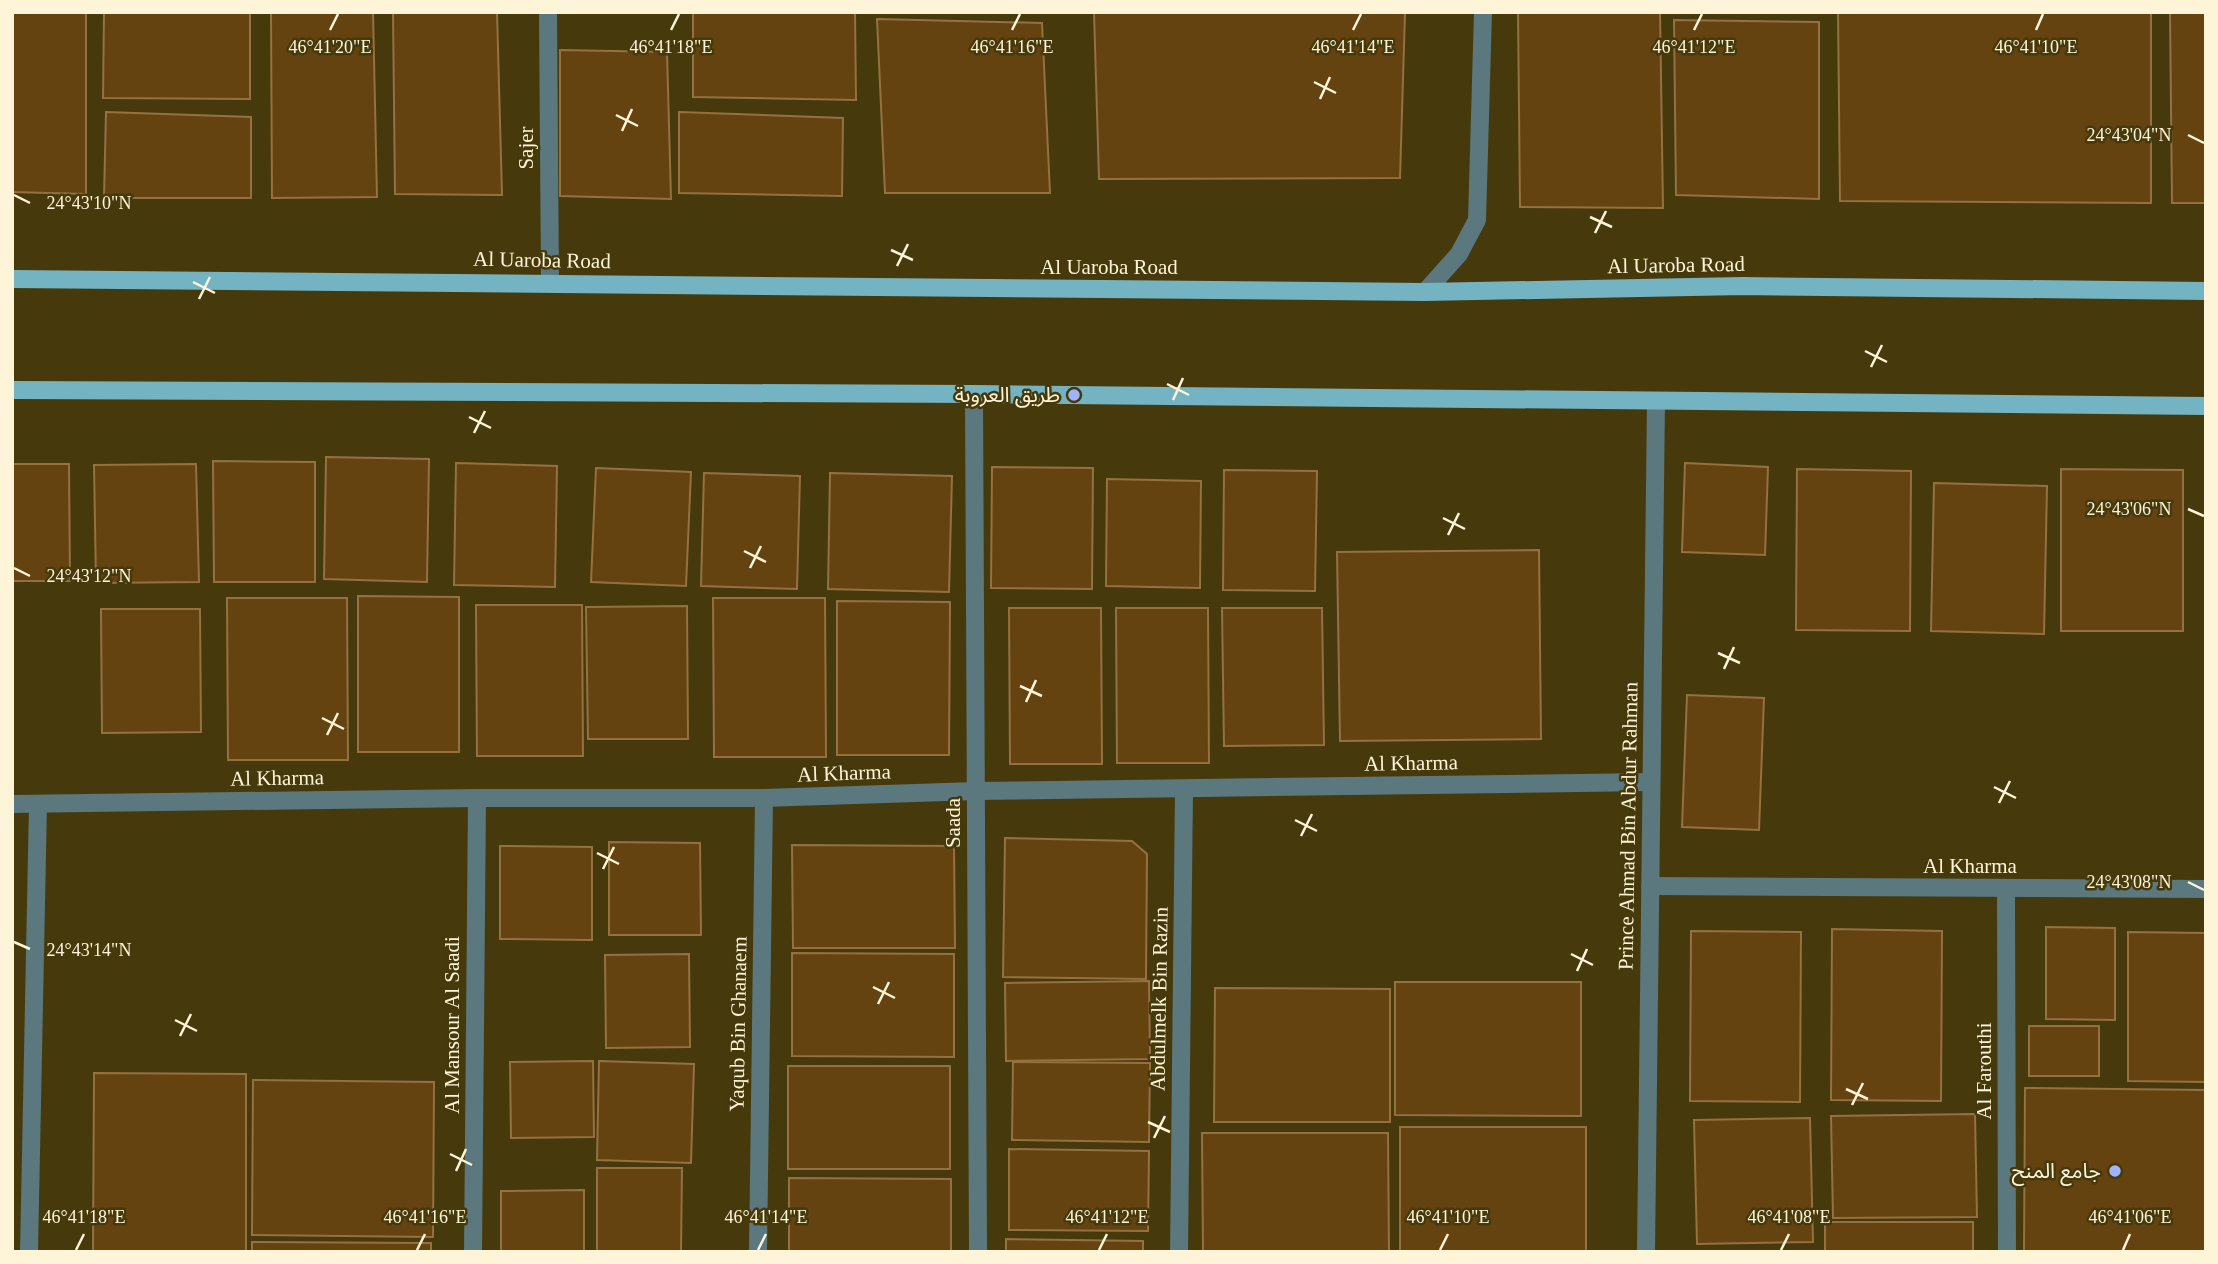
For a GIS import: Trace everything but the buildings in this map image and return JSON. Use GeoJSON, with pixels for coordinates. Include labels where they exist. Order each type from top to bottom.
{"type":"FeatureCollection","features":[{"type":"Feature","properties":{"kind":"main road","name":"Al Uaroba Road"},"geometry":{"type":"LineString","coordinates":[[12,279],[1425,292],[1743,286],[2206,291]]}},
{"type":"Feature","properties":{"kind":"main road"},"geometry":{"type":"LineString","coordinates":[[12,390],[974,394],[2206,406]]}},
{"type":"Feature","properties":{"kind":"street","name":"Sajer"},"geometry":{"type":"LineString","coordinates":[[548,12],[550,283]]}},
{"type":"Feature","properties":{"kind":"street"},"geometry":{"type":"LineString","coordinates":[[1425,292],[1459,254],[1477,220],[1483,12]]}},
{"type":"Feature","properties":{"kind":"street","name":"Saada"},"geometry":{"type":"LineString","coordinates":[[974,394],[978,1252]]}},
{"type":"Feature","properties":{"kind":"street","name":"Prince Ahmad Bin Abdur Rahman"},"geometry":{"type":"LineString","coordinates":[[1646,1252],[1656,401]]}},
{"type":"Feature","properties":{"kind":"street","name":"Al Kharma"},"geometry":{"type":"LineString","coordinates":[[12,804],[477,798],[764,798],[976,792],[1651,782]]}},
{"type":"Feature","properties":{"kind":"street","name":"Abdulmelk Bin Razin"},"geometry":{"type":"LineString","coordinates":[[1179,1252],[1184,789]]}},
{"type":"Feature","properties":{"kind":"street","name":"Al Mansour Al Saadi"},"geometry":{"type":"LineString","coordinates":[[473,1252],[477,798]]}},
{"type":"Feature","properties":{"kind":"street","name":"Yaqub Bin Ghanaem"},"geometry":{"type":"LineString","coordinates":[[758,1252],[764,798]]}},
{"type":"Feature","properties":{"kind":"street"},"geometry":{"type":"LineString","coordinates":[[29,1252],[38,804]]}},
{"type":"Feature","properties":{"kind":"street","name":"Al Kharma"},"geometry":{"type":"LineString","coordinates":[[1650,886],[2206,890]]}},
{"type":"Feature","properties":{"kind":"street","name":"Al Farouthi"},"geometry":{"type":"LineString","coordinates":[[2006,889],[2007,1252]]}},
{"type":"Feature","properties":{"kind":"street"},"geometry":{"type":"LineString","coordinates":[[12,1146],[31,1147]]}},
{"type":"Feature","properties":{"kind":"place","name":"طريق العروبة"},"geometry":{"type":"Point","coordinates":[1074,395]}},
{"type":"Feature","properties":{"kind":"place","name":"جامع المنح"},"geometry":{"type":"Point","coordinates":[2115,1171]}}]}
